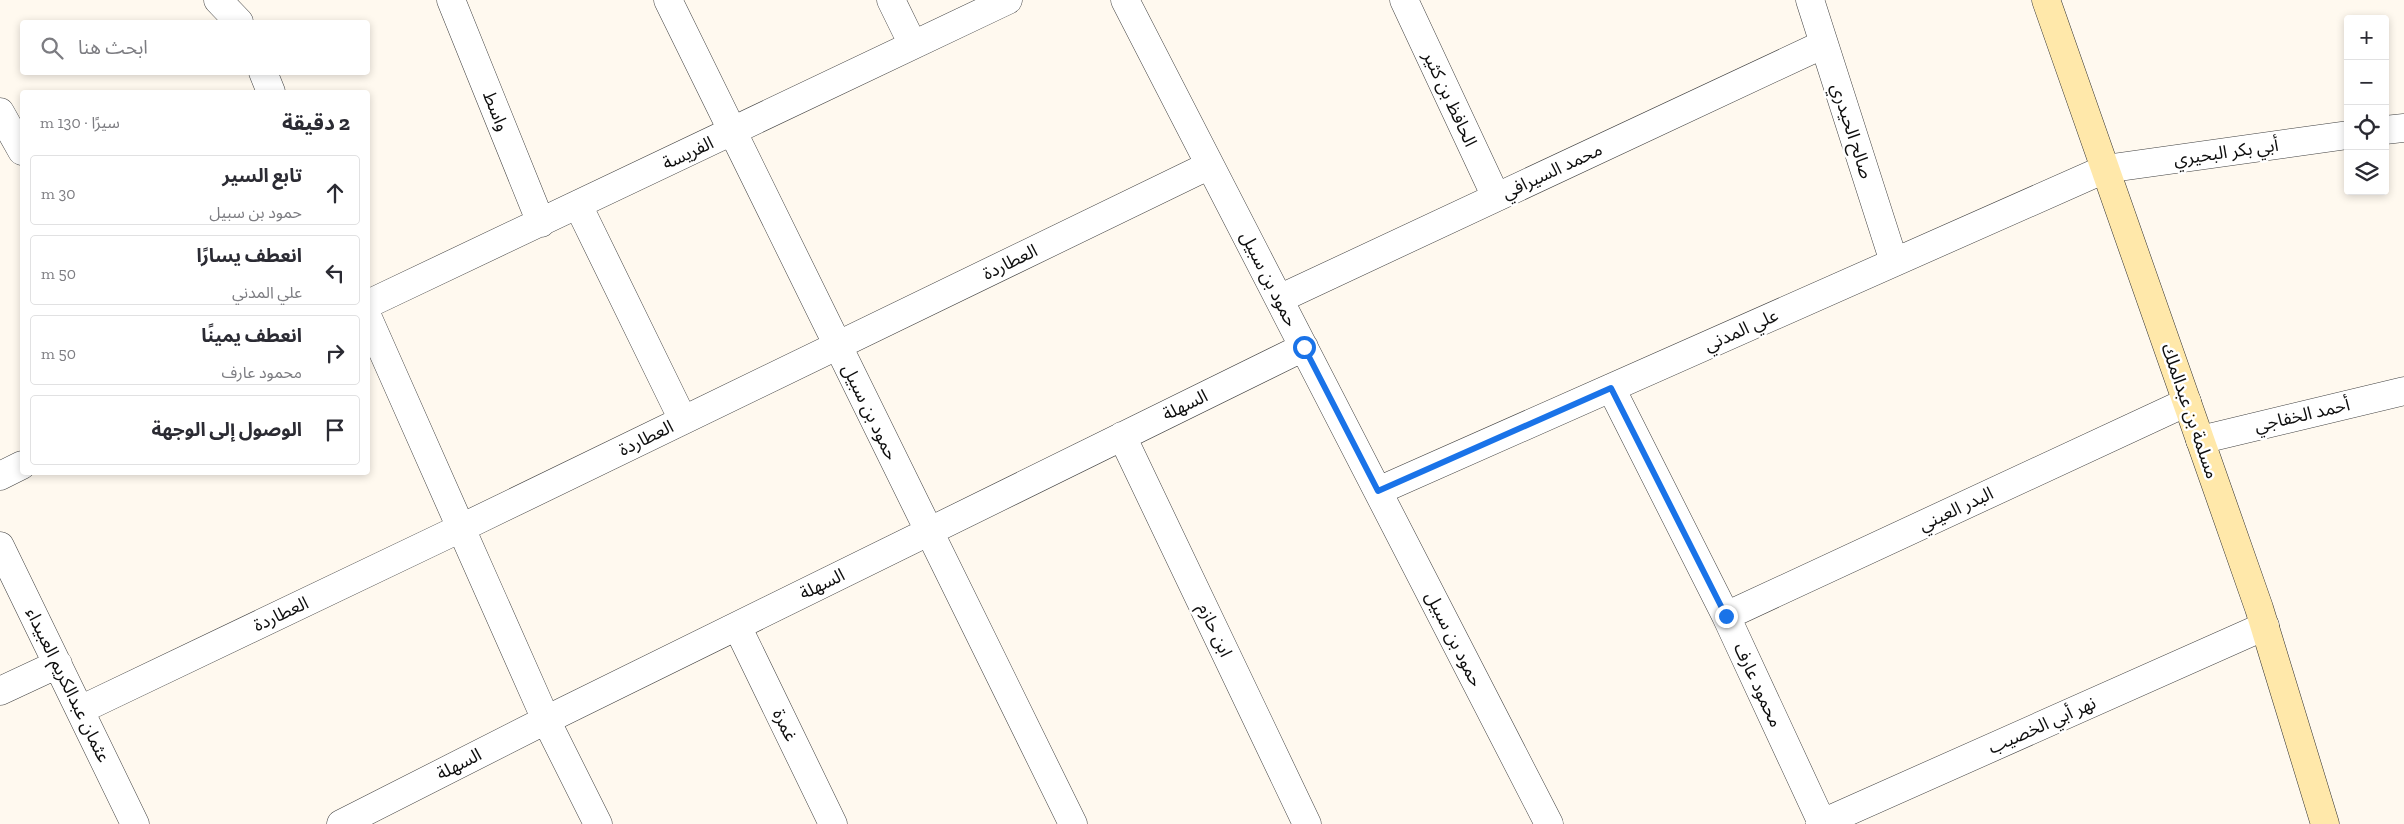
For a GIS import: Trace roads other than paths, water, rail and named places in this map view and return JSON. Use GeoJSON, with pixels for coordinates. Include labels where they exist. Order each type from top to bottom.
{"type":"FeatureCollection","features":[{"type":"Feature","properties":{"kind":"main road","name":"مسلمة بن عبدالملك"},"geometry":{"type":"LineString","coordinates":[[2046,0],[2265,626],[2325,824]]}},
{"type":"Feature","properties":{"kind":"street"},"geometry":{"type":"LineString","coordinates":[[218,0],[237,20]]}},
{"type":"Feature","properties":{"kind":"street","name":"واسط"},"geometry":{"type":"LineString","coordinates":[[451,0],[541,223]]}},
{"type":"Feature","properties":{"kind":"street","name":"حمود بن سبيل"},"geometry":{"type":"LineString","coordinates":[[668,0],[1073,824]]}},
{"type":"Feature","properties":{"kind":"street"},"geometry":{"type":"LineString","coordinates":[[892,0],[913,45]]}},
{"type":"Feature","properties":{"kind":"street","name":"الفريسة"},"geometry":{"type":"LineString","coordinates":[[370,303],[1008,0]]}},
{"type":"Feature","properties":{"kind":"street","name":"حمود بن سبيل"},"geometry":{"type":"LineString","coordinates":[[1125,0],[1549,824]]}},
{"type":"Feature","properties":{"kind":"street","name":"الحافظ بن كثير"},"geometry":{"type":"LineString","coordinates":[[1404,0],[1496,197]]}},
{"type":"Feature","properties":{"kind":"street","name":"صالح الحيدري"},"geometry":{"type":"LineString","coordinates":[[1810,0],[1894,262]]}},
{"type":"Feature","properties":{"kind":"street","name":"محمد السيرافي"},"geometry":{"type":"LineString","coordinates":[[1279,298],[1824,44]]}},
{"type":"Feature","properties":{"kind":"street"},"geometry":{"type":"LineString","coordinates":[[264,75],[271,90]]}},
{"type":"Feature","properties":{"kind":"street"},"geometry":{"type":"LineString","coordinates":[[0,112],[20,147]]}},
{"type":"Feature","properties":{"kind":"street"},"geometry":{"type":"LineString","coordinates":[[2389,130],[2404,128]]}},
{"type":"Feature","properties":{"kind":"street","name":"أبي بكر البحيري"},"geometry":{"type":"LineString","coordinates":[[2105,169],[2344,137]]}},
{"type":"Feature","properties":{"kind":"street","name":"العطاردة"},"geometry":{"type":"LineString","coordinates":[[80,710],[461,528],[1210,165]]}},
{"type":"Feature","properties":{"kind":"street","name":"علي المدني"},"geometry":{"type":"LineString","coordinates":[[1378,491],[2105,169]]}},
{"type":"Feature","properties":{"kind":"street"},"geometry":{"type":"LineString","coordinates":[[578,205],[683,420]]}},
{"type":"Feature","properties":{"kind":"street"},"geometry":{"type":"LineString","coordinates":[[370,323],[546,720],[598,824]]}},
{"type":"Feature","properties":{"kind":"street","name":"السهلة"},"geometry":{"type":"LineString","coordinates":[[341,824],[546,720],[1304,347]]}},
{"type":"Feature","properties":{"kind":"street","name":"محمود عارف"},"geometry":{"type":"LineString","coordinates":[[1611,388],[1726,616],[1821,824]]}},
{"type":"Feature","properties":{"kind":"street","name":"أحمد الخفاجي"},"geometry":{"type":"LineString","coordinates":[[2200,440],[2404,391]]}},
{"type":"Feature","properties":{"kind":"street","name":"البدر العيني"},"geometry":{"type":"LineString","coordinates":[[1726,616],[2187,402]]}},
{"type":"Feature","properties":{"kind":"street","name":"ابن حازم"},"geometry":{"type":"LineString","coordinates":[[1122,436],[1308,824]]}},
{"type":"Feature","properties":{"kind":"street"},"geometry":{"type":"LineString","coordinates":[[0,476],[20,467]]}},
{"type":"Feature","properties":{"kind":"street","name":"عثمان عبدالكريم العبيداء"},"geometry":{"type":"LineString","coordinates":[[0,546],[135,824]]}},
{"type":"Feature","properties":{"kind":"street","name":"غمرة"},"geometry":{"type":"LineString","coordinates":[[737,626],[833,824]]}},
{"type":"Feature","properties":{"kind":"street","name":"نهر أبي الخصيب"},"geometry":{"type":"LineString","coordinates":[[1821,824],[2265,626]]}},
{"type":"Feature","properties":{"kind":"street"},"geometry":{"type":"LineString","coordinates":[[0,691],[58,664]]}}]}
